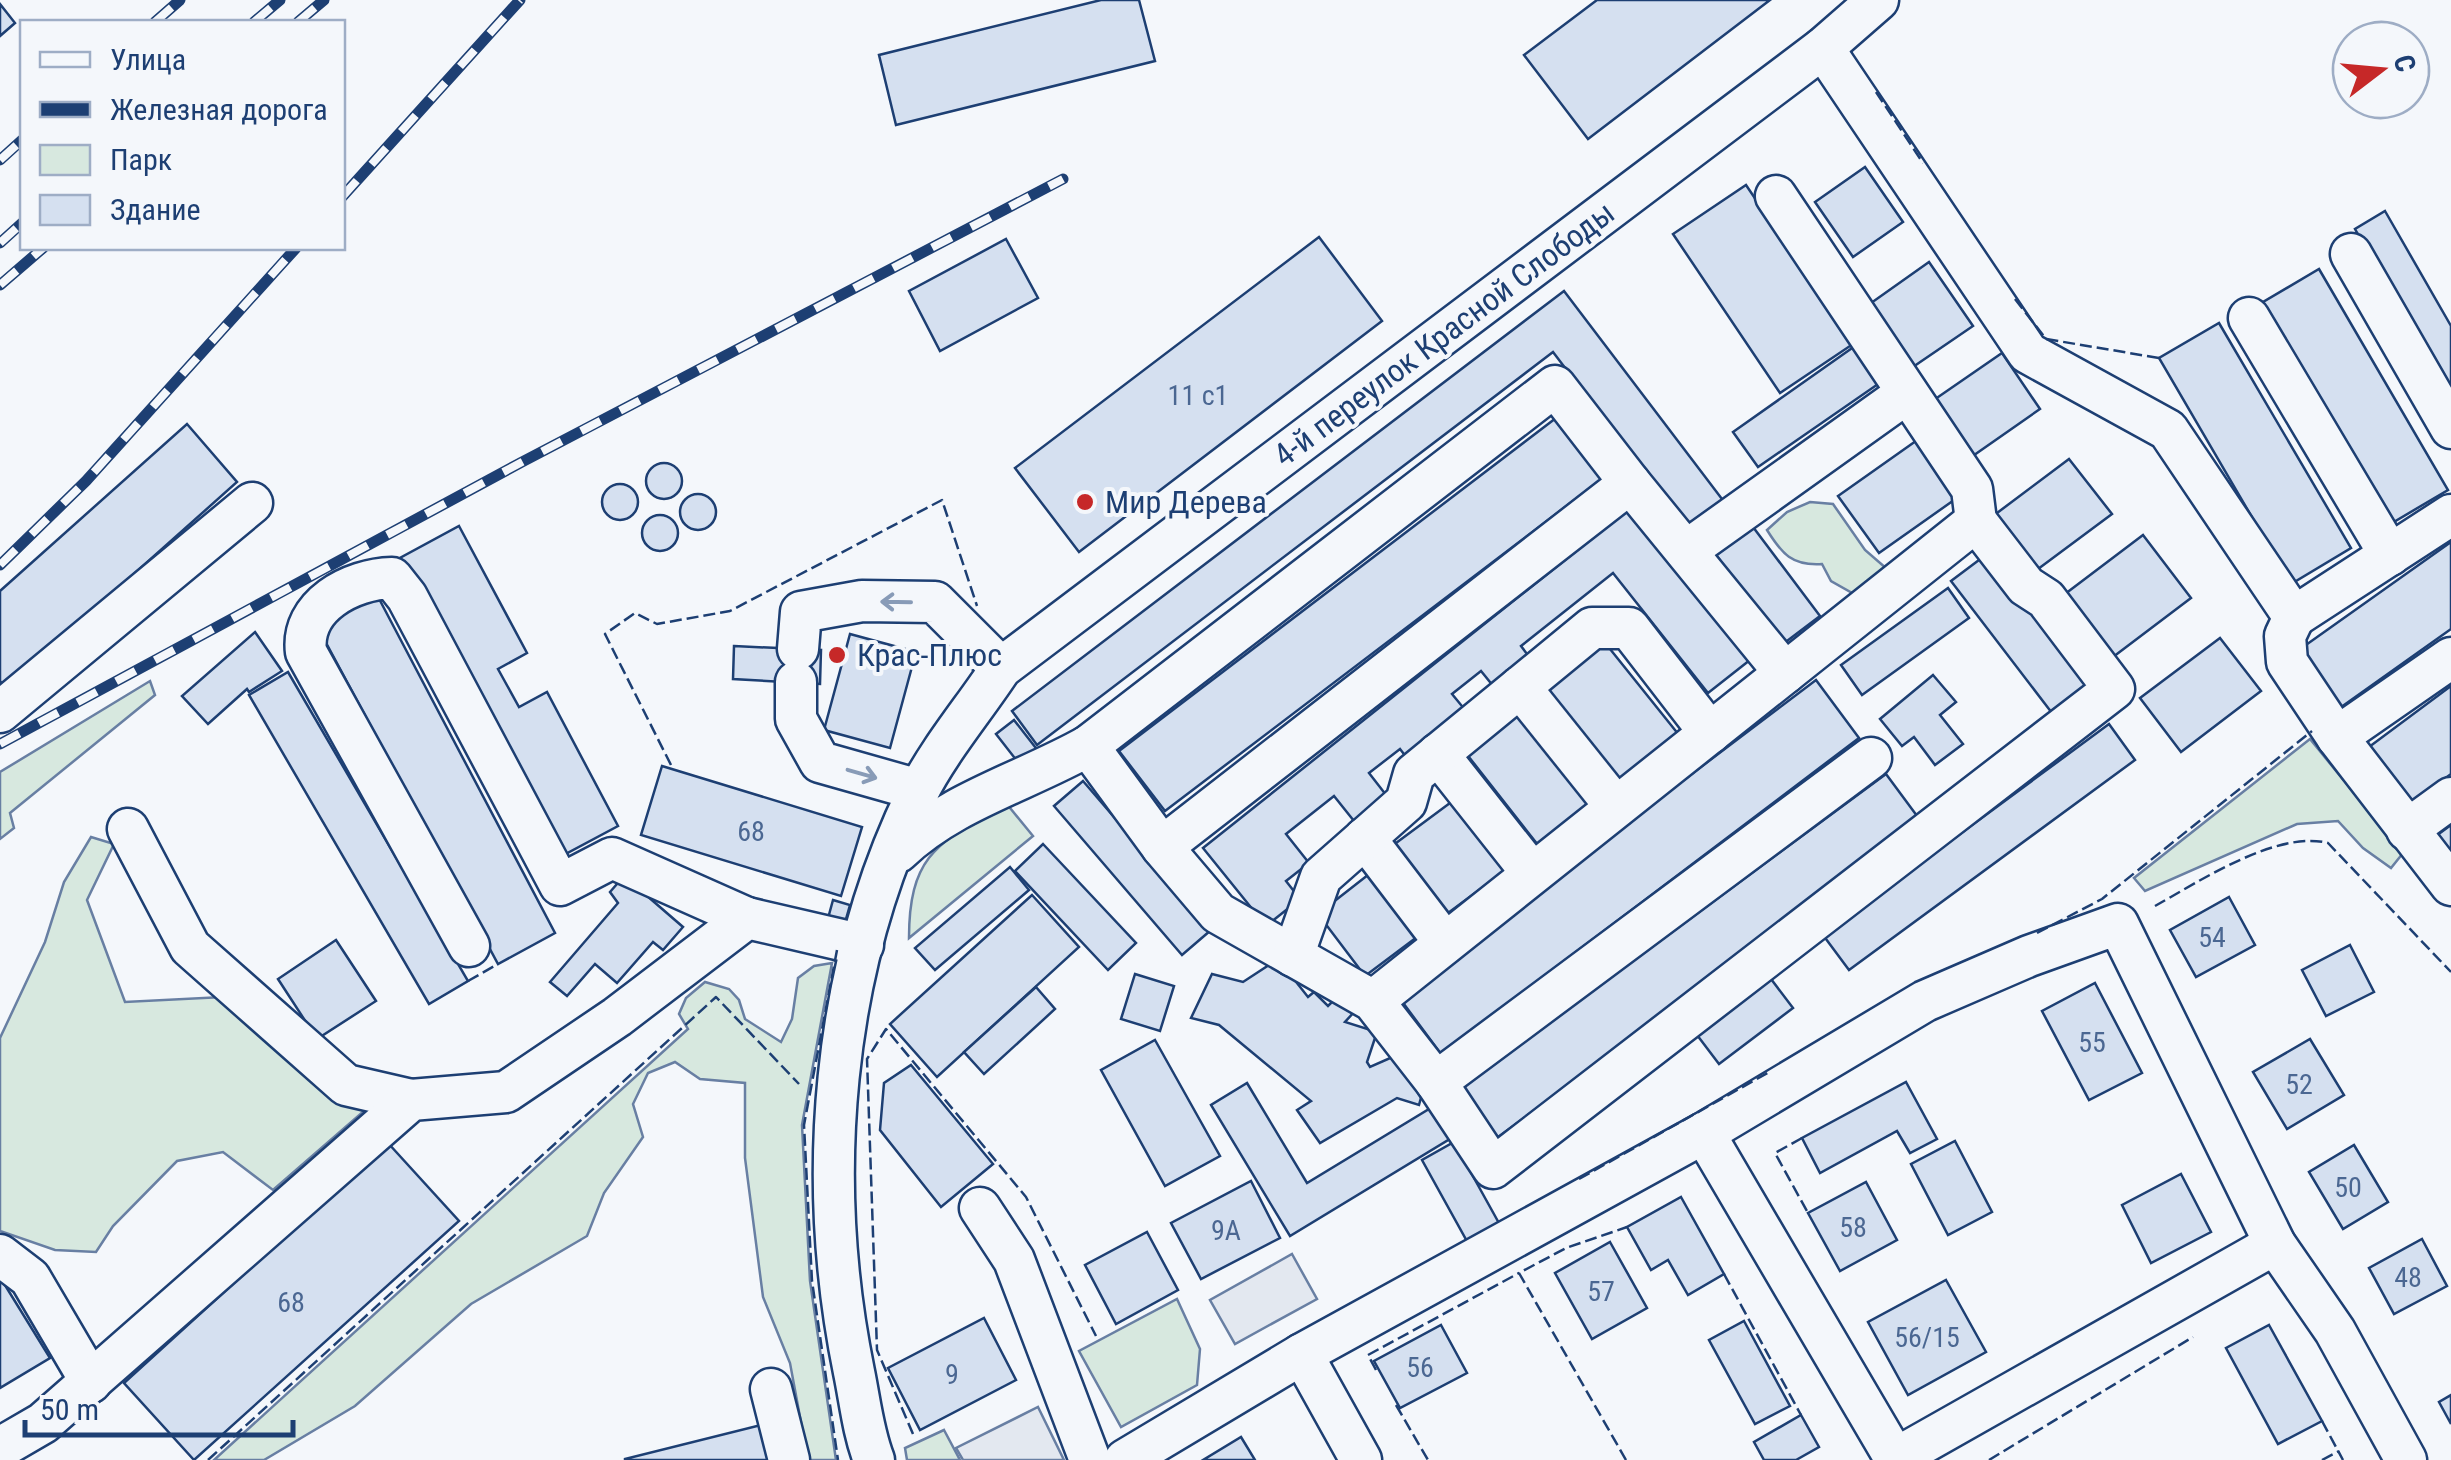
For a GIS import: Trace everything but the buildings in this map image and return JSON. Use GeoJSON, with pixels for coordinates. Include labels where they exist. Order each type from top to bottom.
{"type":"FeatureCollection","features":[{"type":"Feature","properties":{"kind":"street","name":"4-й переулок Красной Слободы"},"geometry":{"type":"LineString","coordinates":[[874,1460],[841,1311],[832,1124],[863,945],[886,863],[919,790],[1001,668],[1823,48],[1878,0]]}},
{"type":"Feature","properties":{"kind":"street"},"geometry":{"type":"LineString","coordinates":[[1823,48],[2028,353],[2168,430],[2294,617]]}},
{"type":"Feature","properties":{"kind":"street"},"geometry":{"type":"LineString","coordinates":[[1088,746],[1162,847],[1218,913],[1373,1001],[1436,1082],[1493,1168],[2114,689],[2046,599],[2026,586],[1976,521],[1972,490],[1776,196]]}},
{"type":"Feature","properties":{"kind":"street"},"geometry":{"type":"LineString","coordinates":[[2352,254],[2451,428]]}},
{"type":"Feature","properties":{"kind":"street"},"geometry":{"type":"LineString","coordinates":[[2249,318],[2390,555]]}},
{"type":"Feature","properties":{"kind":"street"},"geometry":{"type":"LineString","coordinates":[[886,863],[928,824],[1035,776],[1088,746],[1555,386],[1785,673]]}},
{"type":"Feature","properties":{"kind":"street"},"geometry":{"type":"LineString","coordinates":[[1686,552],[1907,393]]}},
{"type":"Feature","properties":{"kind":"street"},"geometry":{"type":"LineString","coordinates":[[1162,847],[1630,482]]}},
{"type":"Feature","properties":{"kind":"street"},"geometry":{"type":"LineString","coordinates":[[0,712],[252,503]]}},
{"type":"Feature","properties":{"kind":"street"},"geometry":{"type":"LineString","coordinates":[[2451,515],[2294,617],[2285,636],[2287,662],[2338,737],[2451,884]]}},
{"type":"Feature","properties":{"kind":"street"},"geometry":{"type":"LineString","coordinates":[[1373,1001],[1976,521]]}},
{"type":"Feature","properties":{"kind":"street"},"geometry":{"type":"LineString","coordinates":[[469,946],[306,652],[304,634],[312,615],[368,579],[392,578],[407,597],[560,884],[612,858],[747,918],[863,945]]}},
{"type":"Feature","properties":{"kind":"street"},"geometry":{"type":"LineString","coordinates":[[919,790],[820,762],[796,719],[801,612],[862,601],[935,602],[1001,668]]}},
{"type":"Feature","properties":{"kind":"street"},"geometry":{"type":"LineString","coordinates":[[1293,956],[1321,877],[1406,802],[1414,774],[1592,628],[1629,628],[1710,733]]}},
{"type":"Feature","properties":{"kind":"street"},"geometry":{"type":"LineString","coordinates":[[2338,737],[2451,658]]}},
{"type":"Feature","properties":{"kind":"street"},"geometry":{"type":"LineString","coordinates":[[1520,687],[1616,806]]}},
{"type":"Feature","properties":{"kind":"street"},"geometry":{"type":"LineString","coordinates":[[1438,754],[1532,872]]}},
{"type":"Feature","properties":{"kind":"street"},"geometry":{"type":"LineString","coordinates":[[1436,1082],[1871,758]]}},
{"type":"Feature","properties":{"kind":"street"},"geometry":{"type":"LineString","coordinates":[[2407,830],[2451,798]]}},
{"type":"Feature","properties":{"kind":"street"},"geometry":{"type":"LineString","coordinates":[[128,830],[190,947],[346,1086],[412,1100],[506,1092],[618,1017],[747,918]]}},
{"type":"Feature","properties":{"kind":"street"},"geometry":{"type":"LineString","coordinates":[[1365,838],[1446,942]]}},
{"type":"Feature","properties":{"kind":"street"},"geometry":{"type":"LineString","coordinates":[[1125,1460],[1302,1354],[1704,1133],[1925,1001],[2118,924],[2276,1244],[2335,1331],[2406,1460]]}},
{"type":"Feature","properties":{"kind":"street"},"geometry":{"type":"LineString","coordinates":[[0,1448],[44,1423],[412,1100]]}},
{"type":"Feature","properties":{"kind":"street"},"geometry":{"type":"LineString","coordinates":[[1704,1133],[1895,1460],[2276,1244]]}},
{"type":"Feature","properties":{"kind":"street"},"geometry":{"type":"LineString","coordinates":[[980,1208],[1014,1260],[1090,1460]]}},
{"type":"Feature","properties":{"kind":"street"},"geometry":{"type":"LineString","coordinates":[[0,1255],[30,1278],[91,1382]]}},
{"type":"Feature","properties":{"kind":"street"},"geometry":{"type":"LineString","coordinates":[[1302,1354],[1361,1460]]}},
{"type":"Feature","properties":{"kind":"street"},"geometry":{"type":"LineString","coordinates":[[771,1390],[789,1460]]}},
{"type":"Feature","properties":{"kind":"green space"},"geometry":{"type":"Polygon","coordinates":[[[1810,502],[1833,504],[1865,550],[1887,569],[1854,594],[1831,581],[1822,564],[1803,563],[1783,552],[1767,530],[1787,512],[1810,502]]]}},
{"type":"Feature","properties":{"kind":"green space"},"geometry":{"type":"Polygon","coordinates":[[[150,681],[155,695],[10,813],[14,828],[0,839],[0,772],[150,681]]]}},
{"type":"Feature","properties":{"kind":"green space"},"geometry":{"type":"Polygon","coordinates":[[[2310,739],[2403,853],[2391,868],[2363,848],[2338,821],[2297,824],[2145,891],[2134,878],[2310,739]]]}},
{"type":"Feature","properties":{"kind":"green space"},"geometry":{"type":"Polygon","coordinates":[[[1006,803],[1033,836],[909,938],[915,886],[933,853],[963,828],[1006,803]]]}},
{"type":"Feature","properties":{"kind":"green space"},"geometry":{"type":"Polygon","coordinates":[[[91,837],[114,844],[87,900],[125,1002],[223,997],[364,1111],[273,1190],[223,1152],[177,1161],[113,1226],[96,1252],[55,1250],[0,1231],[0,1038],[45,942],[64,882],[91,837]]]}},
{"type":"Feature","properties":{"kind":"green space"},"geometry":{"type":"Polygon","coordinates":[[[832,963],[802,1125],[810,1281],[836,1460],[808,1460],[790,1363],[763,1297],[745,1158],[745,1083],[700,1079],[675,1062],[648,1073],[633,1104],[643,1137],[604,1193],[587,1236],[471,1304],[355,1406],[264,1460],[214,1460],[688,1029],[679,1014],[686,998],[705,982],[729,989],[739,1000],[745,1019],[781,1042],[792,1019],[798,978],[814,966],[832,963]]]}},
{"type":"Feature","properties":{"kind":"green space"},"geometry":{"type":"Polygon","coordinates":[[[1177,1299],[1200,1349],[1197,1385],[1121,1427],[1079,1351],[1177,1299]]]}},
{"type":"Feature","properties":{"kind":"green space"},"geometry":{"type":"Polygon","coordinates":[[[944,1430],[960,1460],[907,1460],[905,1448],[944,1430]]]}},
{"type":"Feature","properties":{"kind":"shaded area"},"geometry":{"type":"Polygon","coordinates":[[[1292,1254],[1317,1299],[1235,1344],[1210,1300],[1292,1254]]]}},
{"type":"Feature","properties":{"kind":"shaded area"},"geometry":{"type":"Polygon","coordinates":[[[1038,1407],[1064,1460],[963,1460],[956,1448],[1038,1407]]]}},
{"type":"Feature","properties":{"kind":"railway"},"geometry":{"type":"LineString","coordinates":[[157,20],[180,0]]}},
{"type":"Feature","properties":{"kind":"railway"},"geometry":{"type":"LineString","coordinates":[[256,20],[280,0]]}},
{"type":"Feature","properties":{"kind":"railway"},"geometry":{"type":"LineString","coordinates":[[300,20],[324,0]]}},
{"type":"Feature","properties":{"kind":"railway"},"geometry":{"type":"LineString","coordinates":[[345,194],[520,0]]}},
{"type":"Feature","properties":{"kind":"railway"},"geometry":{"type":"LineString","coordinates":[[0,160],[20,142]]}},
{"type":"Feature","properties":{"kind":"railway"},"geometry":{"type":"LineString","coordinates":[[0,744],[522,462],[1063,179]]}},
{"type":"Feature","properties":{"kind":"railway"},"geometry":{"type":"LineString","coordinates":[[0,243],[20,225]]}},
{"type":"Feature","properties":{"kind":"railway"},"geometry":{"type":"LineString","coordinates":[[0,285],[41,250]]}},
{"type":"Feature","properties":{"kind":"railway"},"geometry":{"type":"LineString","coordinates":[[0,565],[86,481],[294,250]]}},
{"type":"Feature","properties":{"kind":"fence"},"geometry":{"type":"LineString","coordinates":[[1876,92],[1923,163]]}},
{"type":"Feature","properties":{"kind":"fence"},"geometry":{"type":"LineString","coordinates":[[2015,299],[2046,339],[2159,358]]}},
{"type":"Feature","properties":{"kind":"fence"},"geometry":{"type":"LineString","coordinates":[[671,765],[605,634],[635,613],[657,624],[730,611],[942,500],[977,606]]}},
{"type":"Feature","properties":{"kind":"fence"},"geometry":{"type":"LineString","coordinates":[[2037,933],[2102,899],[2312,731]]}},
{"type":"Feature","properties":{"kind":"fence"},"geometry":{"type":"LineString","coordinates":[[2155,906],[2263,851],[2308,841],[2328,843],[2451,972]]}},
{"type":"Feature","properties":{"kind":"fence"},"geometry":{"type":"LineString","coordinates":[[837,950],[804,1125],[812,1281],[838,1460]]}},
{"type":"Feature","properties":{"kind":"fence"},"geometry":{"type":"LineString","coordinates":[[468,981],[498,964]]}},
{"type":"Feature","properties":{"kind":"fence"},"geometry":{"type":"LineString","coordinates":[[208,1460],[716,997],[799,1084]]}},
{"type":"Feature","properties":{"kind":"fence"},"geometry":{"type":"LineString","coordinates":[[913,1434],[877,1350],[867,1059],[886,1029],[1026,1197],[1096,1336]]}},
{"type":"Feature","properties":{"kind":"fence"},"geometry":{"type":"LineString","coordinates":[[1579,1179],[1771,1071]]}},
{"type":"Feature","properties":{"kind":"fence"},"geometry":{"type":"LineString","coordinates":[[1802,1138],[1775,1153],[1808,1213]]}},
{"type":"Feature","properties":{"kind":"fence"},"geometry":{"type":"LineString","coordinates":[[1626,1460],[1519,1273],[1566,1248],[1627,1227]]}},
{"type":"Feature","properties":{"kind":"fence"},"geometry":{"type":"LineString","coordinates":[[1376,1370],[1368,1355],[1519,1273]]}},
{"type":"Feature","properties":{"kind":"fence"},"geometry":{"type":"LineString","coordinates":[[1724,1274],[1801,1415]]}},
{"type":"Feature","properties":{"kind":"fence"},"geometry":{"type":"LineString","coordinates":[[1989,1460],[2193,1337]]}},
{"type":"Feature","properties":{"kind":"fence"},"geometry":{"type":"LineString","coordinates":[[1396,1405],[1428,1460]]}},
{"type":"Feature","properties":{"kind":"fence"},"geometry":{"type":"LineString","coordinates":[[2322,1421],[2343,1460]]}},
{"type":"Feature","properties":{"kind":"fence"},"geometry":{"type":"LineString","coordinates":[[2322,1460],[2339,1451]]}},
{"type":"Feature","properties":{"kind":"place","name":"Мир Дерева"},"geometry":{"type":"Point","coordinates":[1085,502]}},
{"type":"Feature","properties":{"kind":"place","name":"Крас-Плюс"},"geometry":{"type":"Point","coordinates":[837,655]}}]}
